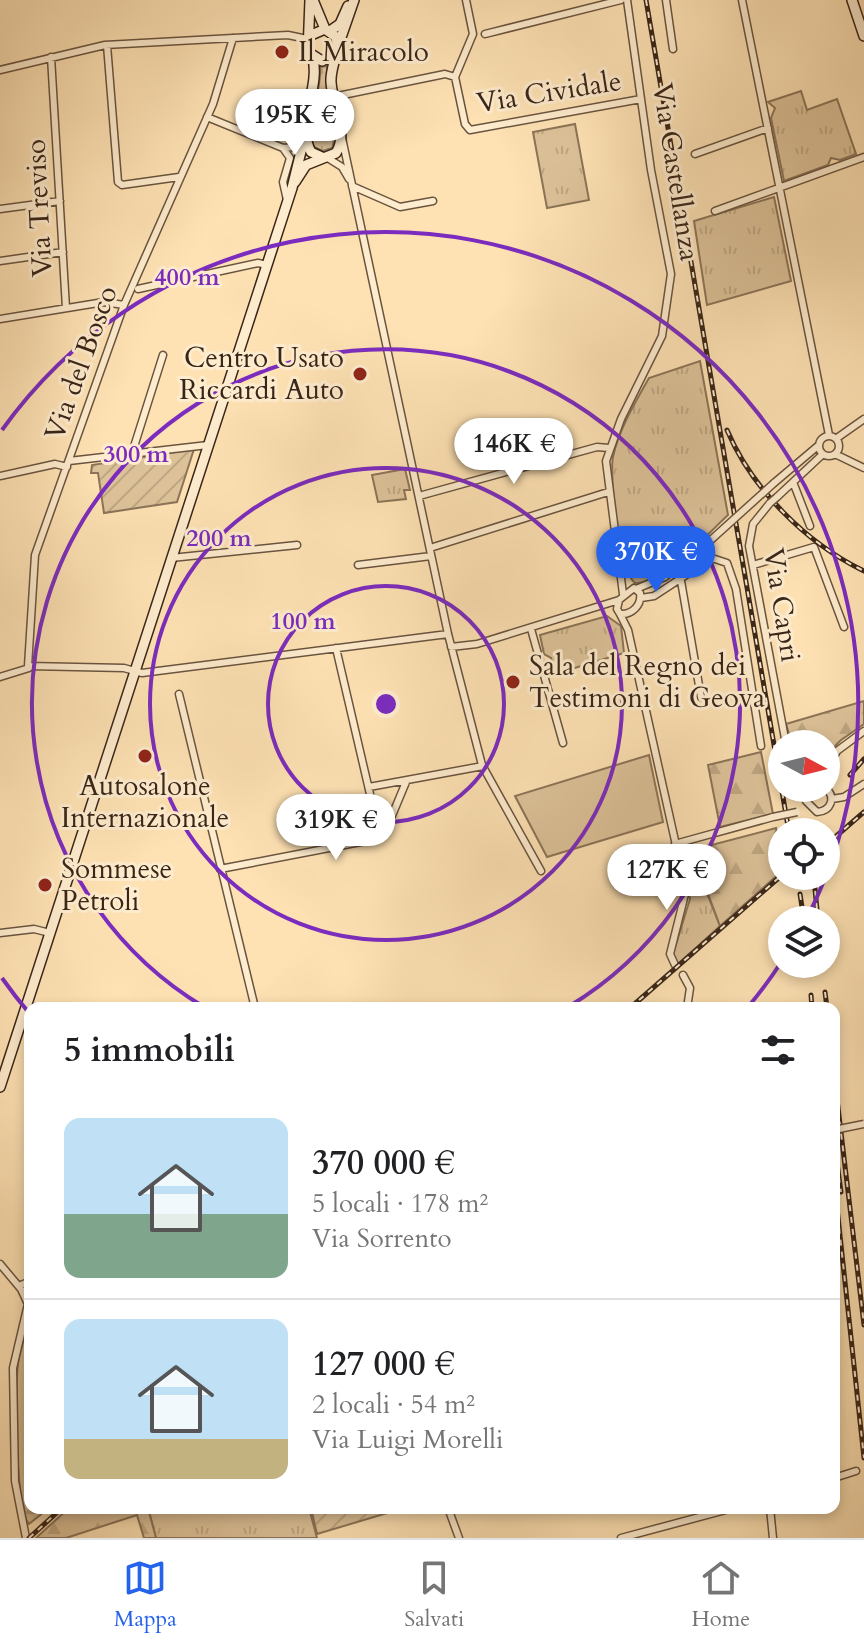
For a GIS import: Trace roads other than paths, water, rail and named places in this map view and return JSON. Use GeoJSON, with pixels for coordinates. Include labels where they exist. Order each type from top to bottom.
{"type":"FeatureCollection","features":[{"type":"Feature","properties":{"kind":"main road"},"geometry":{"type":"LineString","coordinates":[[312,0],[337,49]]}},
{"type":"Feature","properties":{"kind":"main road"},"geometry":{"type":"LineString","coordinates":[[28,1002],[292,188],[317,77],[313,59],[306,48],[312,0]]}},
{"type":"Feature","properties":{"kind":"main road"},"geometry":{"type":"LineString","coordinates":[[308,37],[340,24],[352,0]]}},
{"type":"Feature","properties":{"kind":"main road"},"geometry":{"type":"LineString","coordinates":[[292,188],[305,166],[338,151],[341,137],[331,79],[352,0]]}},
{"type":"Feature","properties":{"kind":"main road"},"geometry":{"type":"LineString","coordinates":[[852,0],[864,36]]}},
{"type":"Feature","properties":{"kind":"main road"},"geometry":{"type":"LineString","coordinates":[[313,59],[329,60],[337,49]]}},
{"type":"Feature","properties":{"kind":"main road"},"geometry":{"type":"LineString","coordinates":[[307,127],[308,147],[325,157]]}},
{"type":"Feature","properties":{"kind":"main road"},"geometry":{"type":"LineString","coordinates":[[0,1087],[24,1013]]}},
{"type":"Feature","properties":{"kind":"street","name":"Via Cividale"},"geometry":{"type":"LineString","coordinates":[[466,0],[473,34],[455,77],[465,124],[473,130],[641,99]]}},
{"type":"Feature","properties":{"kind":"street"},"geometry":{"type":"LineString","coordinates":[[485,34],[624,0]]}},
{"type":"Feature","properties":{"kind":"street","name":"Via Castellanza"},"geometry":{"type":"LineString","coordinates":[[619,613],[623,576],[606,464],[609,448],[662,336],[670,280],[624,0]]}},
{"type":"Feature","properties":{"kind":"street"},"geometry":{"type":"LineString","coordinates":[[666,0],[673,49]]}},
{"type":"Feature","properties":{"kind":"street"},"geometry":{"type":"LineString","coordinates":[[742,0],[833,437],[840,447],[835,454]]}},
{"type":"Feature","properties":{"kind":"street"},"geometry":{"type":"LineString","coordinates":[[0,70],[107,45],[292,35],[308,37]]}},
{"type":"Feature","properties":{"kind":"street","name":"Via del Bosco"},"geometry":{"type":"LineString","coordinates":[[29,668],[26,653],[32,564],[124,305],[207,117],[233,38]]}},
{"type":"Feature","properties":{"kind":"street"},"geometry":{"type":"LineString","coordinates":[[107,45],[118,182],[122,185],[179,177]]}},
{"type":"Feature","properties":{"kind":"street","name":"Via Treviso"},"geometry":{"type":"LineString","coordinates":[[51,57],[66,308]]}},
{"type":"Feature","properties":{"kind":"street","name":"Via Cividale"},"geometry":{"type":"LineString","coordinates":[[333,97],[445,74],[455,77]]}},
{"type":"Feature","properties":{"kind":"street"},"geometry":{"type":"LineString","coordinates":[[207,117],[283,148],[296,146],[302,140]]}},
{"type":"Feature","properties":{"kind":"street"},"geometry":{"type":"LineString","coordinates":[[695,154],[768,128]]}},
{"type":"Feature","properties":{"kind":"street"},"geometry":{"type":"LineString","coordinates":[[341,137],[448,634],[483,766],[541,871]]}},
{"type":"Feature","properties":{"kind":"street"},"geometry":{"type":"LineString","coordinates":[[283,148],[290,158],[283,184],[288,200]]}},
{"type":"Feature","properties":{"kind":"street"},"geometry":{"type":"LineString","coordinates":[[325,157],[342,167],[352,186],[400,207],[433,201]]}},
{"type":"Feature","properties":{"kind":"street"},"geometry":{"type":"LineString","coordinates":[[715,211],[864,157]]}},
{"type":"Feature","properties":{"kind":"street"},"geometry":{"type":"LineString","coordinates":[[0,209],[60,201]]}},
{"type":"Feature","properties":{"kind":"street"},"geometry":{"type":"LineString","coordinates":[[0,261],[63,252]]}},
{"type":"Feature","properties":{"kind":"street"},"geometry":{"type":"LineString","coordinates":[[138,289],[256,264],[267,265]]}},
{"type":"Feature","properties":{"kind":"street"},"geometry":{"type":"LineString","coordinates":[[0,319],[106,302],[124,305]]}},
{"type":"Feature","properties":{"kind":"street"},"geometry":{"type":"LineString","coordinates":[[132,453],[163,355]]}},
{"type":"Feature","properties":{"kind":"street"},"geometry":{"type":"LineString","coordinates":[[628,630],[631,613],[655,582],[702,548],[819,445],[864,419]]}},
{"type":"Feature","properties":{"kind":"street"},"geometry":{"type":"LineString","coordinates":[[0,476],[55,464],[208,445]]}},
{"type":"Feature","properties":{"kind":"street"},"geometry":{"type":"LineString","coordinates":[[819,445],[823,454],[835,454],[864,468]]}},
{"type":"Feature","properties":{"kind":"street"},"geometry":{"type":"LineString","coordinates":[[419,496],[597,447],[609,448]]}},
{"type":"Feature","properties":{"kind":"street","name":"Via Capri"},"geometry":{"type":"LineString","coordinates":[[781,730],[753,565],[751,529],[774,500],[823,454]]}},
{"type":"Feature","properties":{"kind":"street"},"geometry":{"type":"LineString","coordinates":[[793,482],[810,526]]}},
{"type":"Feature","properties":{"kind":"street"},"geometry":{"type":"LineString","coordinates":[[358,565],[430,552],[608,492]]}},
{"type":"Feature","properties":{"kind":"street"},"geometry":{"type":"LineString","coordinates":[[171,558],[297,545]]}},
{"type":"Feature","properties":{"kind":"street"},"geometry":{"type":"LineString","coordinates":[[753,565],[814,547],[844,627]]}},
{"type":"Feature","properties":{"kind":"street"},"geometry":{"type":"LineString","coordinates":[[641,597],[653,597],[712,558],[728,565],[736,589],[761,746]]}},
{"type":"Feature","properties":{"kind":"street","name":"Via Castellanza"},"geometry":{"type":"LineString","coordinates":[[623,576],[641,597]]}},
{"type":"Feature","properties":{"kind":"street"},"geometry":{"type":"LineString","coordinates":[[681,581],[701,697]]}},
{"type":"Feature","properties":{"kind":"street"},"geometry":{"type":"LineString","coordinates":[[451,647],[477,644],[594,610],[634,588],[655,582]]}},
{"type":"Feature","properties":{"kind":"street"},"geometry":{"type":"LineString","coordinates":[[594,610],[631,613]]}},
{"type":"Feature","properties":{"kind":"street"},"geometry":{"type":"LineString","coordinates":[[619,613],[628,630],[686,898],[670,954],[675,965]]}},
{"type":"Feature","properties":{"kind":"street"},"geometry":{"type":"LineString","coordinates":[[531,629],[563,743]]}},
{"type":"Feature","properties":{"kind":"street"},"geometry":{"type":"LineString","coordinates":[[0,677],[29,668],[124,668],[134,672],[448,634]]}},
{"type":"Feature","properties":{"kind":"street"},"geometry":{"type":"LineString","coordinates":[[336,648],[380,837]]}},
{"type":"Feature","properties":{"kind":"street"},"geometry":{"type":"LineString","coordinates":[[179,694],[253,1002]]}},
{"type":"Feature","properties":{"kind":"street"},"geometry":{"type":"LineString","coordinates":[[840,749],[864,731]]}},
{"type":"Feature","properties":{"kind":"street"},"geometry":{"type":"LineString","coordinates":[[369,787],[483,766]]}},
{"type":"Feature","properties":{"kind":"street"},"geometry":{"type":"LineString","coordinates":[[380,837],[406,782]]}},
{"type":"Feature","properties":{"kind":"street"},"geometry":{"type":"LineString","coordinates":[[840,798],[864,784]]}},
{"type":"Feature","properties":{"kind":"street"},"geometry":{"type":"LineString","coordinates":[[806,802],[809,808],[817,812],[826,810],[830,802]]}},
{"type":"Feature","properties":{"kind":"street"},"geometry":{"type":"LineString","coordinates":[[675,844],[809,808]]}},
{"type":"Feature","properties":{"kind":"street"},"geometry":{"type":"LineString","coordinates":[[220,869],[380,837]]}},
{"type":"Feature","properties":{"kind":"street"},"geometry":{"type":"LineString","coordinates":[[0,933],[34,929],[50,933]]}},
{"type":"Feature","properties":{"kind":"street"},"geometry":{"type":"LineString","coordinates":[[683,975],[690,988],[688,1002]]}},
{"type":"Feature","properties":{"kind":"street"},"geometry":{"type":"LineString","coordinates":[[840,1129],[864,1124]]}},
{"type":"Feature","properties":{"kind":"street"},"geometry":{"type":"LineString","coordinates":[[0,1264],[19,1286],[24,1298]]}},
{"type":"Feature","properties":{"kind":"street"},"geometry":{"type":"LineString","coordinates":[[19,1286],[24,1284]]}},
{"type":"Feature","properties":{"kind":"street"},"geometry":{"type":"LineString","coordinates":[[24,1322],[13,1362],[13,1457],[18,1505],[26,1538]]}},
{"type":"Feature","properties":{"kind":"street"},"geometry":{"type":"LineString","coordinates":[[840,1476],[856,1471]]}},
{"type":"Feature","properties":{"kind":"street"},"geometry":{"type":"LineString","coordinates":[[450,1514],[459,1538]]}},
{"type":"Feature","properties":{"kind":"street"},"geometry":{"type":"LineString","coordinates":[[621,1538],[711,1514]]}},
{"type":"Feature","properties":{"kind":"street"},"geometry":{"type":"LineString","coordinates":[[771,1514],[773,1538]]}},
{"type":"Feature","properties":{"kind":"railway"},"geometry":{"type":"LineString","coordinates":[[646,0],[787,818]]}},
{"type":"Feature","properties":{"kind":"railway"},"geometry":{"type":"LineString","coordinates":[[727,430],[751,473],[783,512],[822,545],[864,571]]}},
{"type":"Feature","properties":{"kind":"railway"},"geometry":{"type":"LineString","coordinates":[[850,775],[864,759]]}},
{"type":"Feature","properties":{"kind":"railway"},"geometry":{"type":"LineString","coordinates":[[840,833],[864,812]]}},
{"type":"Feature","properties":{"kind":"railway"},"geometry":{"type":"LineString","coordinates":[[637,1002],[768,887]]}},
{"type":"Feature","properties":{"kind":"railway"},"geometry":{"type":"LineString","coordinates":[[815,890],[817,906]]}},
{"type":"Feature","properties":{"kind":"railway"},"geometry":{"type":"LineString","coordinates":[[800,894],[802,906]]}},
{"type":"Feature","properties":{"kind":"railway"},"geometry":{"type":"LineString","coordinates":[[825,992],[826,1002]]}},
{"type":"Feature","properties":{"kind":"railway"},"geometry":{"type":"LineString","coordinates":[[811,995],[812,1002]]}},
{"type":"Feature","properties":{"kind":"railway"},"geometry":{"type":"LineString","coordinates":[[840,1124],[864,1325]]}},
{"type":"Feature","properties":{"kind":"railway"},"geometry":{"type":"LineString","coordinates":[[840,1185],[841,1192]]}},
{"type":"Feature","properties":{"kind":"railway"},"geometry":{"type":"LineString","coordinates":[[840,1236],[864,1458]]}},
{"type":"Feature","properties":{"kind":"railway"},"geometry":{"type":"LineString","coordinates":[[29,1538],[55,1514]]}},
{"type":"Feature","properties":{"kind":"place","name":"Il Miracolo"},"geometry":{"type":"Point","coordinates":[282,52]}},
{"type":"Feature","properties":{"kind":"place","name":"Centro Usato Riccardi Auto"},"geometry":{"type":"Point","coordinates":[360,374]}},
{"type":"Feature","properties":{"kind":"place","name":"Sala del Regno dei Testimoni di Geova"},"geometry":{"type":"Point","coordinates":[513,682]}},
{"type":"Feature","properties":{"kind":"place","name":"Autosalone Internazionale"},"geometry":{"type":"Point","coordinates":[145,756]}},
{"type":"Feature","properties":{"kind":"place","name":"Sommese Petroli"},"geometry":{"type":"Point","coordinates":[45,885]}}]}
